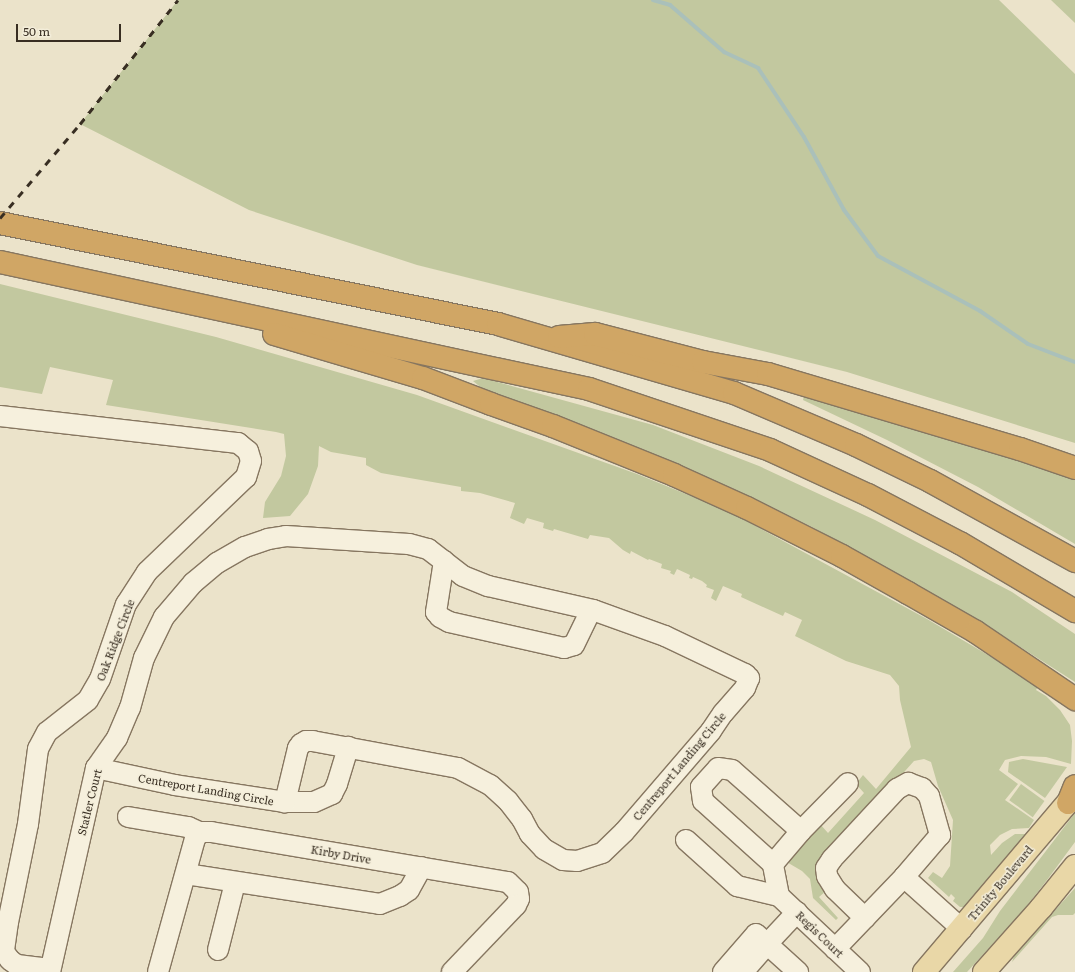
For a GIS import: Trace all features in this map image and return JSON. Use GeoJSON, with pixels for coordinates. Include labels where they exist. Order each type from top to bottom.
{"type":"FeatureCollection","features":[{"type":"Feature","properties":{"kind":"highway"},"geometry":{"type":"LineString","coordinates":[[0,223],[498,324],[734,393],[774,409],[930,481],[1075,561]]}},
{"type":"Feature","properties":{"kind":"highway"},"geometry":{"type":"LineString","coordinates":[[0,262],[589,389],[770,450],[868,495],[960,543],[1075,611]]}},
{"type":"Feature","properties":{"kind":"highway"},"geometry":{"type":"LineString","coordinates":[[232,312],[278,336],[423,378],[553,426],[674,475],[747,508],[842,556],[976,632],[1075,699]]}},
{"type":"Feature","properties":{"kind":"highway"},"geometry":{"type":"LineString","coordinates":[[548,338],[595,334],[703,362],[768,374],[1020,448],[1075,468]]}},
{"type":"Feature","properties":{"kind":"highway"},"geometry":{"type":"LineString","coordinates":[[1034,671],[1075,713]]}},
{"type":"Feature","properties":{"kind":"main road","name":"Trinity Boulevard"},"geometry":{"type":"LineString","coordinates":[[924,972],[962,929],[1073,794]]}},
{"type":"Feature","properties":{"kind":"main road"},"geometry":{"type":"LineString","coordinates":[[984,972],[1041,908],[1075,866]]}},
{"type":"Feature","properties":{"kind":"street","name":"Oak Ridge Circle"},"geometry":{"type":"LineString","coordinates":[[0,416],[238,443],[248,450],[251,461],[246,477],[147,572],[126,604],[100,679],[88,700],[47,732],[38,749],[28,824],[4,952],[10,960],[18,965],[50,971]]}},
{"type":"Feature","properties":{"kind":"street","name":"Centreport Landing Circle"},"geometry":{"type":"LineString","coordinates":[[96,768],[175,785],[285,802],[301,744],[313,741],[458,768],[490,785],[508,801],[522,819],[530,834],[544,849],[559,858],[577,861],[602,853],[624,832],[711,731],[723,713],[745,688],[749,678],[745,674],[665,636],[590,610],[488,586],[464,576],[428,549],[409,544],[286,536],[268,539],[245,547],[217,563],[193,583]]}},
{"type":"Feature","properties":{"kind":"street"},"geometry":{"type":"LineString","coordinates":[[444,561],[436,612],[440,617],[450,622],[564,648],[574,645],[590,610]]}},
{"type":"Feature","properties":{"kind":"street","name":"Statler Court"},"geometry":{"type":"LineString","coordinates":[[50,971],[96,768],[117,738],[130,708],[144,658],[164,617],[193,583]]}},
{"type":"Feature","properties":{"kind":"street"},"geometry":{"type":"LineString","coordinates":[[285,802],[314,802],[332,794],[337,784],[348,747]]}},
{"type":"Feature","properties":{"kind":"street"},"geometry":{"type":"LineString","coordinates":[[686,840],[737,886],[779,896],[773,864],[703,801],[701,787],[718,768],[732,770],[801,831]]}},
{"type":"Feature","properties":{"kind":"street"},"geometry":{"type":"LineString","coordinates":[[773,864],[801,831],[848,783]]}},
{"type":"Feature","properties":{"kind":"street"},"geometry":{"type":"LineString","coordinates":[[835,949],[865,918],[904,877],[940,835],[929,796],[922,788],[908,783],[897,789],[832,859],[826,868],[827,876],[835,889],[865,918]]}},
{"type":"Feature","properties":{"kind":"street","name":"Kirby Drive"},"geometry":{"type":"LineString","coordinates":[[128,817],[188,827],[199,832],[211,832],[508,882],[518,892],[519,899],[516,906],[452,972]]}},
{"type":"Feature","properties":{"kind":"street"},"geometry":{"type":"LineString","coordinates":[[158,972],[195,839],[199,832]]}},
{"type":"Feature","properties":{"kind":"street"},"geometry":{"type":"LineString","coordinates":[[186,874],[236,883],[380,904],[400,896],[409,890],[422,867]]}},
{"type":"Feature","properties":{"kind":"street"},"geometry":{"type":"LineString","coordinates":[[904,877],[962,929]]}},
{"type":"Feature","properties":{"kind":"street"},"geometry":{"type":"LineString","coordinates":[[218,950],[236,883]]}},
{"type":"Feature","properties":{"kind":"street","name":"Regis Court"},"geometry":{"type":"LineString","coordinates":[[779,896],[856,971]]}},
{"type":"Feature","properties":{"kind":"street"},"geometry":{"type":"LineString","coordinates":[[743,972],[797,912]]}},
{"type":"Feature","properties":{"kind":"street"},"geometry":{"type":"LineString","coordinates":[[723,972],[756,934],[798,972]]}},
{"type":"Feature","properties":{"kind":"street"},"geometry":{"type":"LineString","coordinates":[[738,972],[739,964],[753,947],[767,944]]}},
{"type":"Feature","properties":{"kind":"green space"},"geometry":{"type":"Polygon","coordinates":[[[178,0],[999,0],[1075,74],[1075,443],[847,372],[417,265],[249,210],[80,124],[178,0]]]}},
{"type":"Feature","properties":{"kind":"green space"},"geometry":{"type":"Polygon","coordinates":[[[1051,0],[1075,0],[1075,23],[1051,0]]]}},
{"type":"Feature","properties":{"kind":"green space"},"geometry":{"type":"Polygon","coordinates":[[[0,284],[216,337],[417,395],[637,474],[730,512],[927,619],[1039,685],[1036,690],[1046,696],[1060,710],[1070,725],[1072,741],[1071,764],[1046,757],[1021,756],[1005,760],[999,770],[1018,784],[1005,800],[1034,820],[1029,828],[1012,829],[1000,835],[990,845],[991,855],[1002,843],[1015,834],[1028,834],[968,907],[960,907],[953,901],[955,898],[951,894],[949,897],[928,878],[933,872],[942,878],[950,866],[953,820],[938,786],[931,762],[924,759],[914,761],[827,858],[826,891],[819,897],[838,918],[836,920],[813,898],[810,879],[802,871],[785,861],[820,824],[828,833],[864,793],[856,784],[863,775],[876,789],[911,747],[900,700],[899,686],[890,675],[846,661],[795,636],[802,620],[800,619],[785,612],[783,616],[741,597],[742,594],[723,586],[716,601],[711,598],[714,590],[706,587],[707,585],[702,581],[693,577],[692,579],[689,578],[690,575],[677,569],[674,575],[670,573],[671,571],[661,568],[662,564],[649,559],[648,560],[631,551],[630,554],[609,538],[590,535],[588,539],[554,529],[553,531],[543,528],[544,523],[527,518],[524,524],[510,518],[515,503],[480,493],[461,491],[461,487],[381,473],[366,465],[366,458],[331,452],[319,446],[318,466],[308,494],[290,516],[263,518],[265,502],[281,476],[286,456],[284,434],[106,405],[113,380],[50,367],[42,394],[0,387],[0,284]]]}},
{"type":"Feature","properties":{"kind":"green space"},"geometry":{"type":"Polygon","coordinates":[[[483,378],[653,425],[759,466],[875,520],[1012,592],[1075,634],[1075,682],[986,625],[812,527],[729,487],[631,445],[484,390],[473,381],[483,378]]]}},
{"type":"Feature","properties":{"kind":"green space"},"geometry":{"type":"Polygon","coordinates":[[[804,396],[812,396],[1075,473],[1075,544],[978,487],[887,440],[803,400],[804,396]]]}},
{"type":"Feature","properties":{"kind":"green space"},"geometry":{"type":"Polygon","coordinates":[[[1023,759],[1067,767],[1045,798],[1008,772],[1009,762],[1023,759]]]}},
{"type":"Feature","properties":{"kind":"green space"},"geometry":{"type":"Polygon","coordinates":[[[1021,784],[1044,801],[1033,817],[1009,800],[1021,784]]]}},
{"type":"Feature","properties":{"kind":"green space"},"geometry":{"type":"Polygon","coordinates":[[[1075,813],[1075,842],[1047,880],[1023,911],[967,972],[953,972],[983,938],[1000,911],[1075,813]]]}},
{"type":"Feature","properties":{"kind":"green space"},"geometry":{"type":"Polygon","coordinates":[[[1075,888],[1075,913],[1073,915],[1058,915],[1052,917],[1012,962],[1014,956],[1075,888]]]}},
{"type":"Feature","properties":{"kind":"waterway"},"geometry":{"type":"LineString","coordinates":[[653,0],[670,5],[724,52],[758,68],[804,137],[844,210],[878,256],[980,311],[1028,344],[1075,362]]}},
{"type":"Feature","properties":{"kind":"railway"},"geometry":{"type":"LineString","coordinates":[[0,218],[80,124],[178,0]]}}]}
